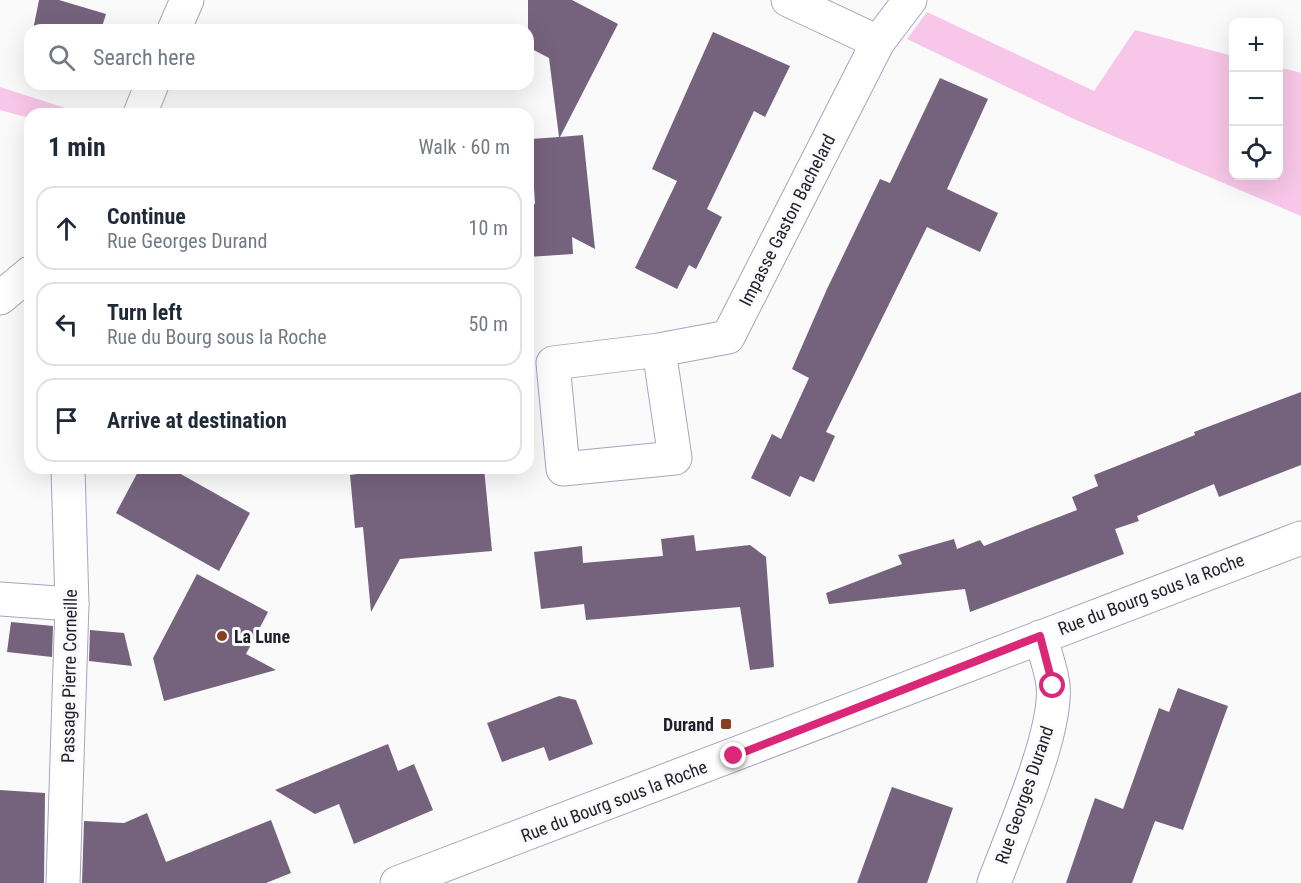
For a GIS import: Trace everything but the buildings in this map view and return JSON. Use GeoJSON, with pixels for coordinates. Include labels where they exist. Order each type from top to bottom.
{"type":"FeatureCollection","features":[{"type":"Feature","properties":{"kind":"street"},"geometry":{"type":"LineString","coordinates":[[177,24],[187,0]]}},
{"type":"Feature","properties":{"kind":"street"},"geometry":{"type":"LineString","coordinates":[[788,0],[878,42],[910,0]]}},
{"type":"Feature","properties":{"kind":"street","name":"Impasse Gaston Bachelard"},"geometry":{"type":"LineString","coordinates":[[659,350],[675,458],[563,468],[552,363],[659,350],[728,337],[878,42]]}},
{"type":"Feature","properties":{"kind":"street"},"geometry":{"type":"LineString","coordinates":[[142,108],[150,90]]}},
{"type":"Feature","properties":{"kind":"street"},"geometry":{"type":"LineString","coordinates":[[0,298],[24,278]]}},
{"type":"Feature","properties":{"kind":"street","name":"Passage Pierre Corneille"},"geometry":{"type":"LineString","coordinates":[[63,883],[72,604],[68,474]]}},
{"type":"Feature","properties":{"kind":"street","name":"Rue du Bourg sous la Roche"},"geometry":{"type":"LineString","coordinates":[[397,883],[1301,538]]}},
{"type":"Feature","properties":{"kind":"street"},"geometry":{"type":"LineString","coordinates":[[0,599],[72,604]]}},
{"type":"Feature","properties":{"kind":"street","name":"Rue Georges Durand"},"geometry":{"type":"LineString","coordinates":[[994,883],[1037,766],[1052,711],[1053,686],[1040,636]]}},
{"type":"Feature","properties":{"kind":"shaded area"},"geometry":{"type":"Polygon","coordinates":[[[927,12],[1094,91],[1135,30],[1229,55],[1229,180],[1283,180],[1283,68],[1301,73],[1301,216],[1076,120],[907,39],[927,12]]]}},
{"type":"Feature","properties":{"kind":"shaded area"},"geometry":{"type":"Polygon","coordinates":[[[0,87],[65,108],[24,108],[24,116],[0,110],[0,87]]]}},
{"type":"Feature","properties":{"kind":"place","name":"La Lune"},"geometry":{"type":"Point","coordinates":[222,636]}},
{"type":"Feature","properties":{"kind":"place","name":"Durand"},"geometry":{"type":"Point","coordinates":[726,724]}},
{"type":"Feature","properties":{"kind":"route"},"geometry":{"type":"LineString","coordinates":[[734,756],[1040,636],[1053,686]]}}]}
